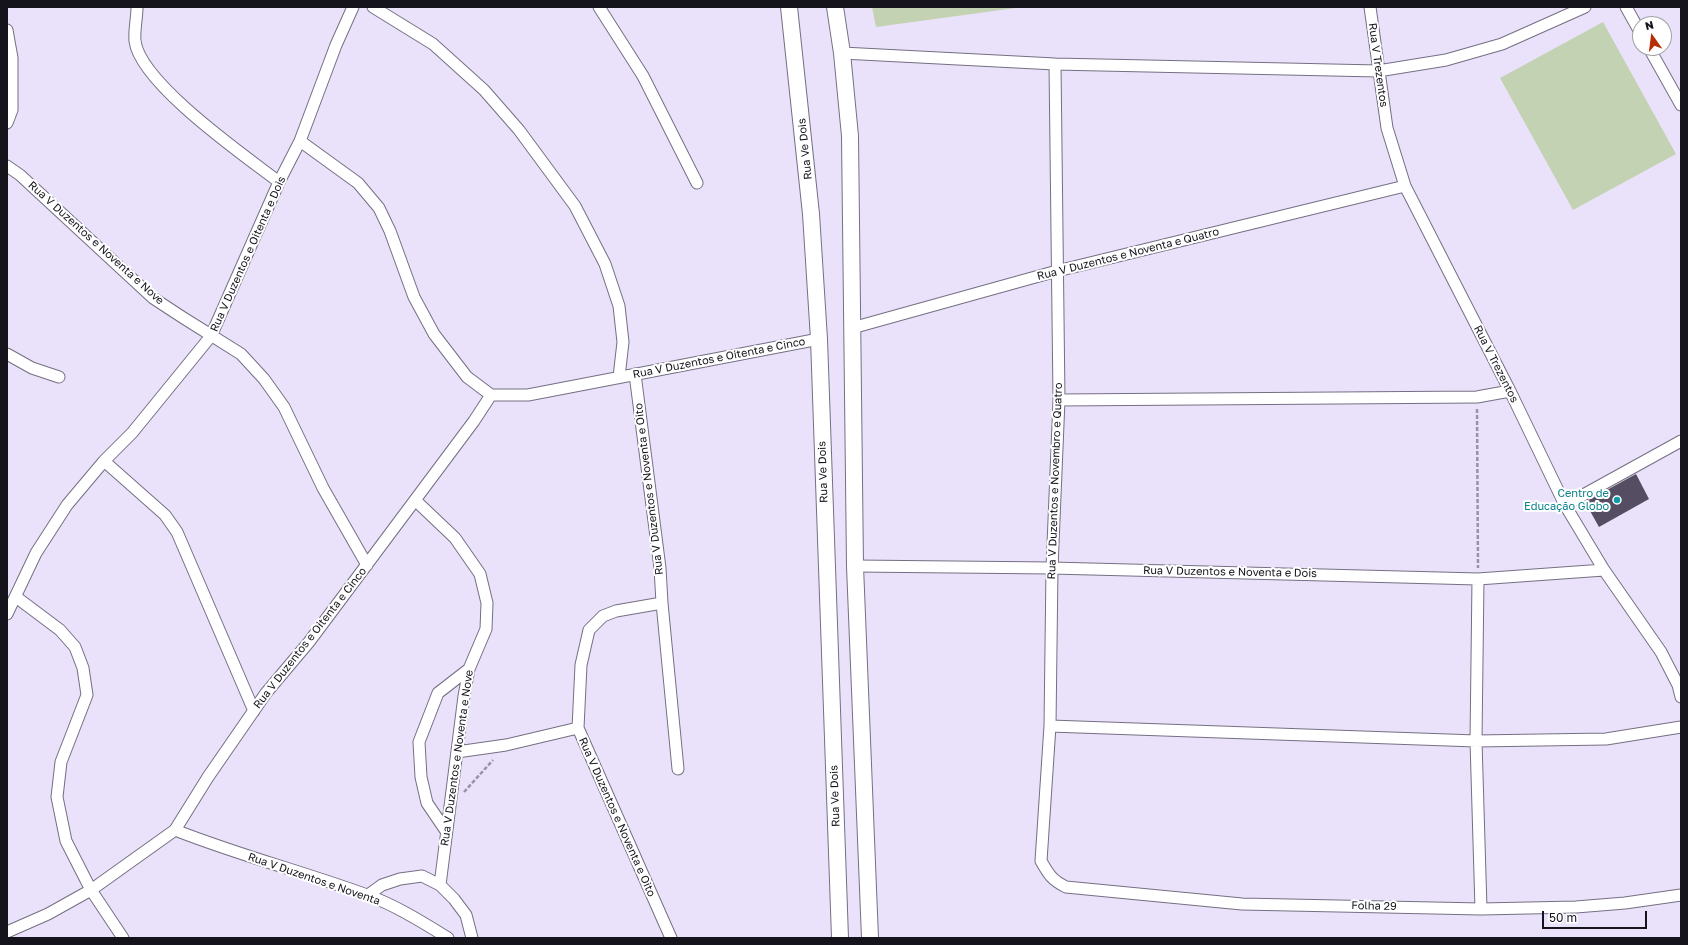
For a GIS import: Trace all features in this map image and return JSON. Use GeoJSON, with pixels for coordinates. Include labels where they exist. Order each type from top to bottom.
{"type":"FeatureCollection","features":[{"type":"Feature","properties":{"kind":"main road","name":"Rua Ve Dois"},"geometry":{"type":"LineString","coordinates":[[789,7],[811,214],[819,339],[840,938]]}},
{"type":"Feature","properties":{"kind":"main road"},"geometry":{"type":"LineString","coordinates":[[835,7],[842,53],[850,136],[855,566],[870,938]]}},
{"type":"Feature","properties":{"kind":"street"},"geometry":{"type":"LineString","coordinates":[[138,7],[135,41],[142,60],[154,77],[177,102],[279,182]]}},
{"type":"Feature","properties":{"kind":"street","name":"Rua V Duzentos e Oitenta e Dois"},"geometry":{"type":"LineString","coordinates":[[7,614],[36,553],[67,505],[104,461],[132,433],[211,336],[279,182],[300,141],[336,45],[353,7]]}},
{"type":"Feature","properties":{"kind":"street","name":"Rua V Duzentos e Oitenta e Cinco"},"geometry":{"type":"LineString","coordinates":[[373,7],[433,44],[484,90],[519,130],[575,206],[605,264],[618,306],[623,342],[620,377]]}},
{"type":"Feature","properties":{"kind":"street"},"geometry":{"type":"LineString","coordinates":[[599,7],[643,76],[697,183]]}},
{"type":"Feature","properties":{"kind":"street","name":"Rua V Trezentos"},"geometry":{"type":"LineString","coordinates":[[1370,7],[1387,128],[1405,186],[1510,391],[1565,505],[1604,570],[1661,652],[1678,685],[1681,697]]}},
{"type":"Feature","properties":{"kind":"street"},"geometry":{"type":"LineString","coordinates":[[842,53],[1055,64],[1378,71],[1446,60],[1502,44],[1585,7]]}},
{"type":"Feature","properties":{"kind":"street"},"geometry":{"type":"LineString","coordinates":[[1626,7],[1632,18]]}},
{"type":"Feature","properties":{"kind":"street"},"geometry":{"type":"LineString","coordinates":[[7,30],[12,58],[12,110],[7,123]]}},
{"type":"Feature","properties":{"kind":"street"},"geometry":{"type":"LineString","coordinates":[[1653,56],[1681,105]]}},
{"type":"Feature","properties":{"kind":"street","name":"Rua V Duzentos e Novembro e Quatro"},"geometry":{"type":"LineString","coordinates":[[1055,64],[1058,400],[1052,568],[1050,726],[1041,861],[1048,875],[1066,887]]}},
{"type":"Feature","properties":{"kind":"street"},"geometry":{"type":"LineString","coordinates":[[300,141],[358,183],[379,208],[390,231],[414,297],[434,334],[467,377],[491,395]]}},
{"type":"Feature","properties":{"kind":"street","name":"Rua V Duzentos e Noventa e Nove"},"geometry":{"type":"LineString","coordinates":[[7,166],[20,175],[154,298],[241,354],[264,379],[284,407],[323,488],[367,565]]}},
{"type":"Feature","properties":{"kind":"street","name":"Rua V Duzentos e Noventa e Quatro"},"geometry":{"type":"LineString","coordinates":[[852,328],[1058,271],[1405,186]]}},
{"type":"Feature","properties":{"kind":"street","name":"Rua V Duzentos e Oitenta e Cinco"},"geometry":{"type":"LineString","coordinates":[[7,932],[48,914],[91,890],[175,830],[208,777],[266,693],[309,642],[491,395],[528,395],[819,339]]}},
{"type":"Feature","properties":{"kind":"street"},"geometry":{"type":"LineString","coordinates":[[7,354],[32,368],[59,377]]}},
{"type":"Feature","properties":{"kind":"street","name":"Rua V Duzentos e Noventa e Oito"},"geometry":{"type":"LineString","coordinates":[[635,374],[660,568],[678,769]]}},
{"type":"Feature","properties":{"kind":"street"},"geometry":{"type":"LineString","coordinates":[[1058,400],[1477,397],[1510,391]]}},
{"type":"Feature","properties":{"kind":"street"},"geometry":{"type":"LineString","coordinates":[[1565,505],[1681,441]]}},
{"type":"Feature","properties":{"kind":"street"},"geometry":{"type":"LineString","coordinates":[[104,461],[165,515],[177,532],[254,711]]}},
{"type":"Feature","properties":{"kind":"street","name":"Rua V Duzentos e Noventa e Nove"},"geometry":{"type":"LineString","coordinates":[[415,500],[456,538],[480,574],[487,603],[486,629],[469,669],[446,830],[440,885]]}},
{"type":"Feature","properties":{"kind":"street","name":"Rua V Duzentos e Noventa e Dois"},"geometry":{"type":"LineString","coordinates":[[855,566],[1052,568],[1478,579],[1604,570]]}},
{"type":"Feature","properties":{"kind":"street"},"geometry":{"type":"LineString","coordinates":[[1478,579],[1476,742],[1481,909]]}},
{"type":"Feature","properties":{"kind":"street"},"geometry":{"type":"LineString","coordinates":[[16,597],[60,630],[75,647],[83,668],[86,695],[61,762],[57,797],[66,841],[91,890],[123,938]]}},
{"type":"Feature","properties":{"kind":"street","name":"Rua V Duzentos e Noventa e Oito"},"geometry":{"type":"LineString","coordinates":[[662,603],[616,611],[603,616],[589,630],[581,665],[578,728],[671,938]]}},
{"type":"Feature","properties":{"kind":"street"},"geometry":{"type":"LineString","coordinates":[[446,830],[427,803],[421,777],[418,742],[438,693],[469,669]]}},
{"type":"Feature","properties":{"kind":"street"},"geometry":{"type":"LineString","coordinates":[[1050,726],[1476,742],[1606,739],[1681,727]]}},
{"type":"Feature","properties":{"kind":"street"},"geometry":{"type":"LineString","coordinates":[[457,752],[506,745],[578,728]]}},
{"type":"Feature","properties":{"kind":"street","name":"Rua V Duzentos e Noventa"},"geometry":{"type":"LineString","coordinates":[[175,830],[207,843],[368,895],[418,919],[448,938]]}},
{"type":"Feature","properties":{"kind":"street"},"geometry":{"type":"LineString","coordinates":[[368,895],[382,885],[400,879],[422,876],[440,885],[466,915],[472,938]]}},
{"type":"Feature","properties":{"kind":"street","name":"Folha 29"},"geometry":{"type":"LineString","coordinates":[[1066,887],[1242,904],[1481,909],[1576,907],[1625,903],[1681,894]]}},
{"type":"Feature","properties":{"kind":"path"},"geometry":{"type":"LineString","coordinates":[[1477,397],[1478,579]]}},
{"type":"Feature","properties":{"kind":"path"},"geometry":{"type":"LineString","coordinates":[[450,809],[506,745]]}},
{"type":"Feature","properties":{"kind":"green space"},"geometry":{"type":"Polygon","coordinates":[[[872,7],[1023,7],[876,27],[872,7]]]}},
{"type":"Feature","properties":{"kind":"green space"},"geometry":{"type":"Polygon","coordinates":[[[1603,22],[1676,154],[1573,210],[1500,78],[1603,22]]]}},
{"type":"Feature","properties":{"kind":"building","name":"Centro de Educação Globo"},"geometry":{"type":"Polygon","coordinates":[[[1636,474],[1649,499],[1599,527],[1585,502],[1636,474]]]}},
{"type":"Feature","properties":{"kind":"place","name":"Centro de Educação Globo"},"geometry":{"type":"Point","coordinates":[1617,500]}}]}
